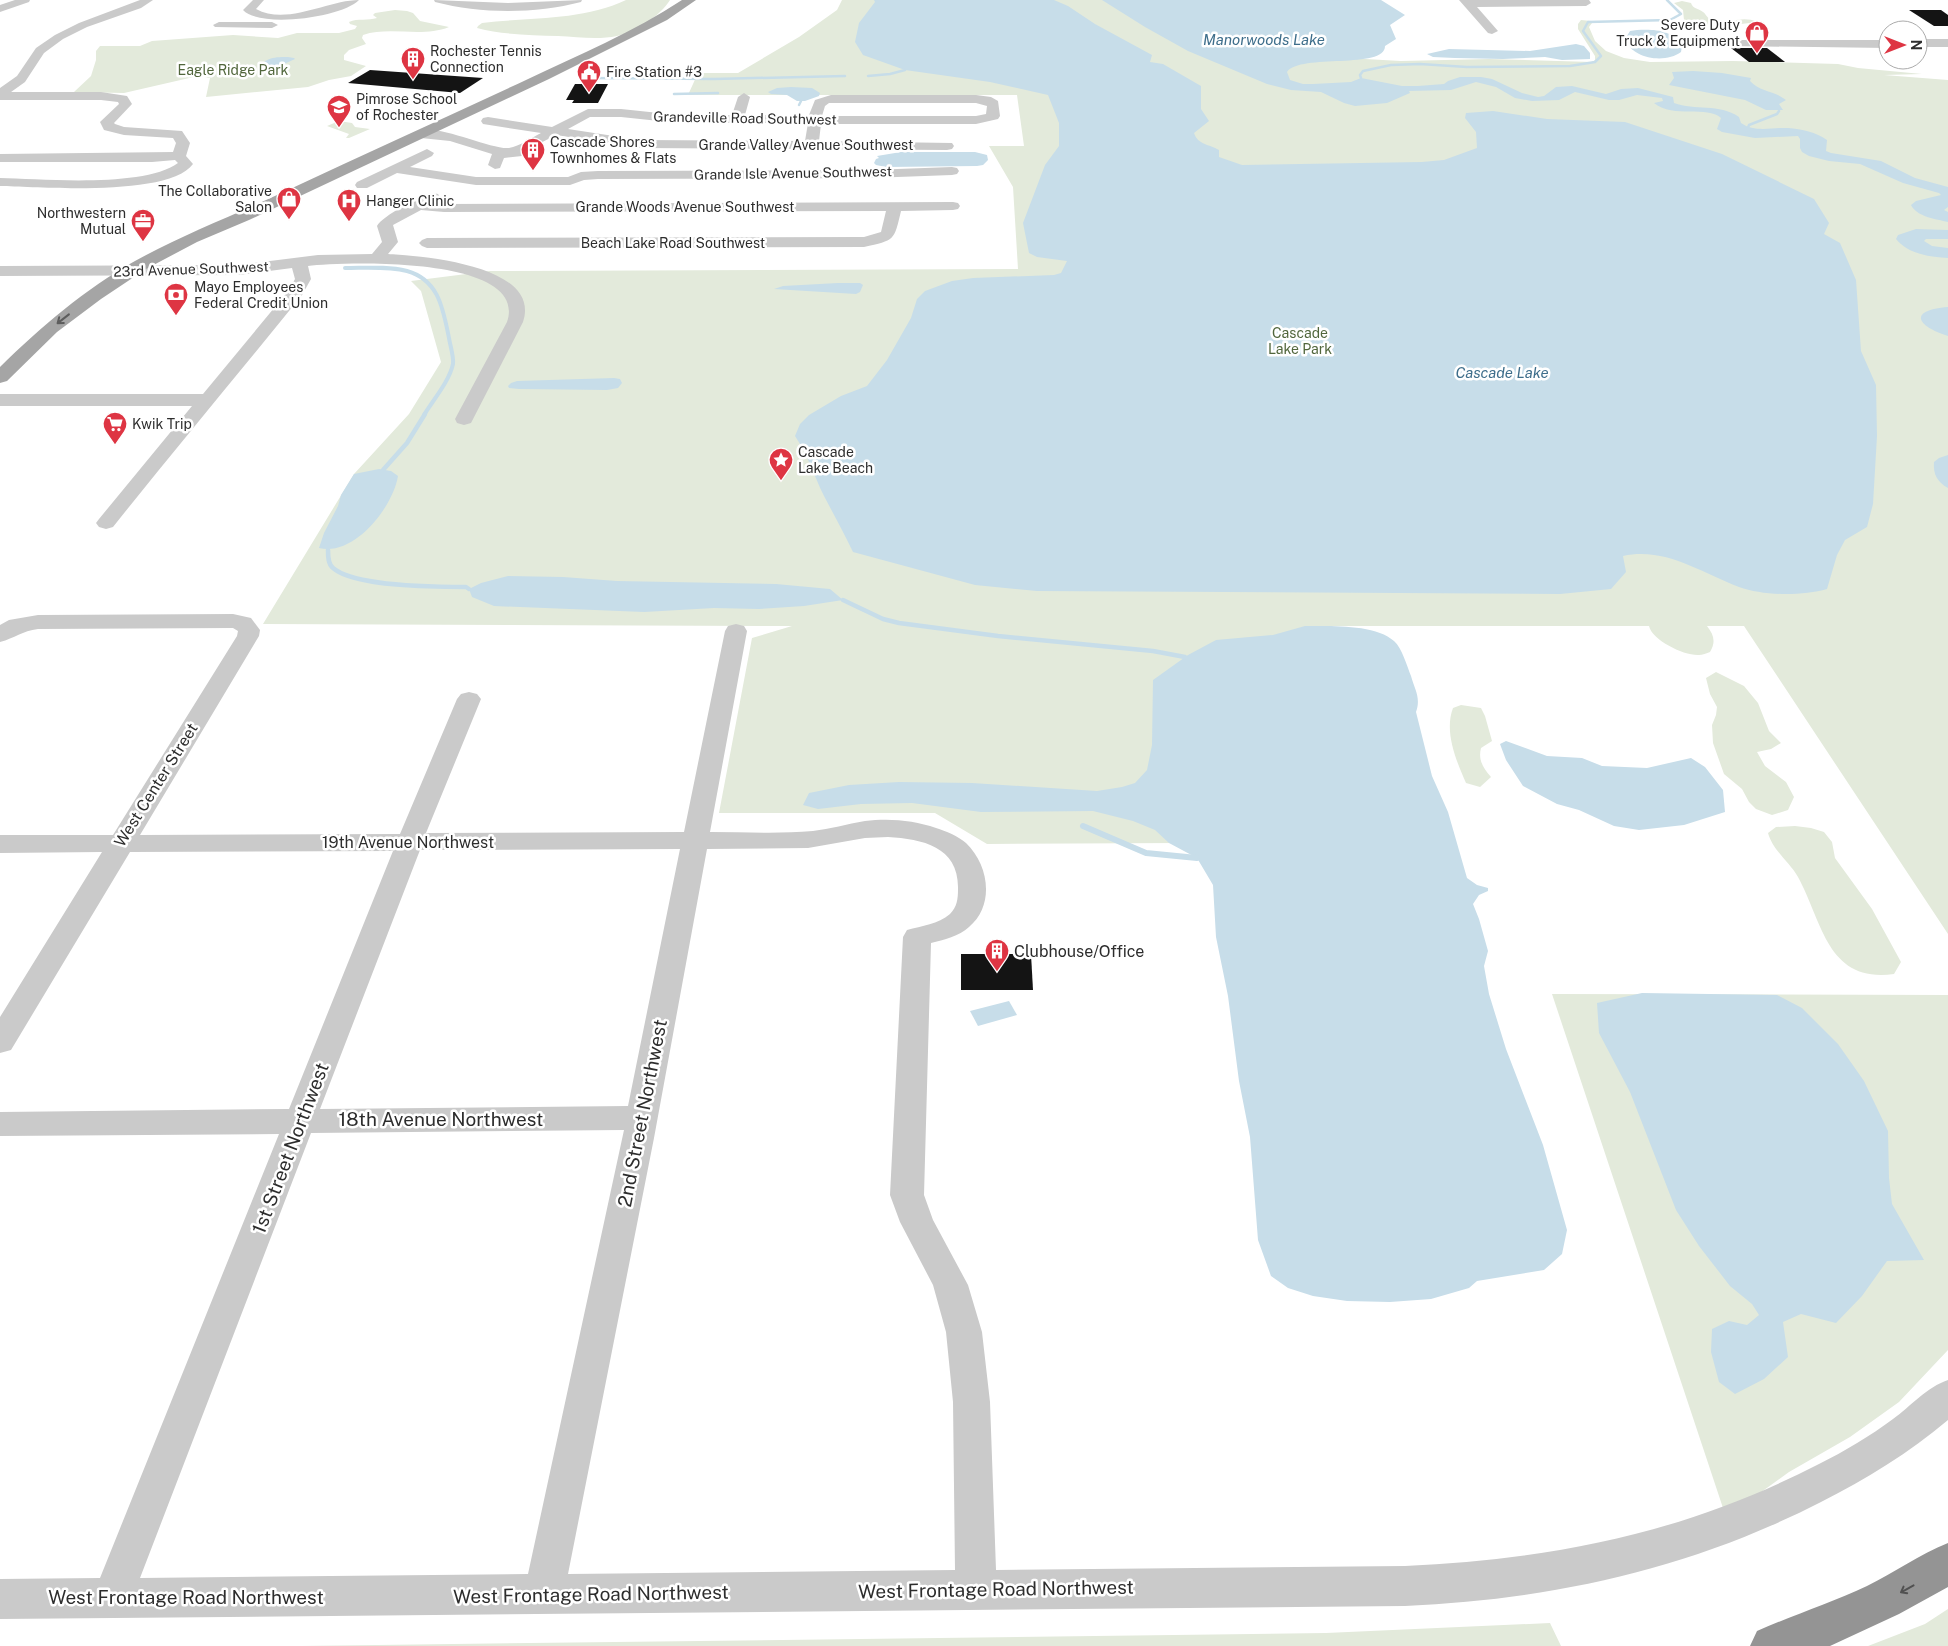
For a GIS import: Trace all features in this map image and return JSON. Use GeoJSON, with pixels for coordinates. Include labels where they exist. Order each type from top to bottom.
{"type":"FeatureCollection","features":[{"type":"Feature","properties":{"kind":"highway"},"geometry":{"type":"LineString","coordinates":[[1772,1646],[1849,1618],[1910,1588],[1948,1563]]}},
{"type":"Feature","properties":{"kind":"main road"},"geometry":{"type":"LineString","coordinates":[[0,377],[52,328],[131,271],[191,239],[243,217],[578,60],[663,18],[690,0]]}},
{"type":"Feature","properties":{"kind":"main road"},"geometry":{"type":"LineString","coordinates":[[0,399],[83,319],[150,271],[243,217]]}},
{"type":"Feature","properties":{"kind":"street"},"geometry":{"type":"LineString","coordinates":[[0,9],[25,0]]}},
{"type":"Feature","properties":{"kind":"street"},"geometry":{"type":"LineString","coordinates":[[0,95],[21,79],[40,50],[60,37],[148,0]]}},
{"type":"Feature","properties":{"kind":"street"},"geometry":{"type":"LineString","coordinates":[[259,0],[249,10],[264,16],[294,17],[333,9],[354,0]]}},
{"type":"Feature","properties":{"kind":"street"},"geometry":{"type":"LineString","coordinates":[[440,0],[464,5],[532,6],[577,0]]}},
{"type":"Feature","properties":{"kind":"street"},"geometry":{"type":"LineString","coordinates":[[1466,2],[1586,3],[1582,0]]}},
{"type":"Feature","properties":{"kind":"street"},"geometry":{"type":"LineString","coordinates":[[1466,2],[1492,31]]}},
{"type":"Feature","properties":{"kind":"street"},"geometry":{"type":"LineString","coordinates":[[219,25],[279,24],[294,17]]}},
{"type":"Feature","properties":{"kind":"street"},"geometry":{"type":"LineString","coordinates":[[1928,43],[1948,43]]}},
{"type":"Feature","properties":{"kind":"street"},"geometry":{"type":"LineString","coordinates":[[1734,44],[1878,44]]}},
{"type":"Feature","properties":{"kind":"street"},"geometry":{"type":"LineString","coordinates":[[0,95],[101,96],[122,99],[126,104],[107,122],[109,126],[124,131],[177,134],[183,143],[179,156]]}},
{"type":"Feature","properties":{"kind":"street"},"geometry":{"type":"LineString","coordinates":[[738,119],[744,97]]}},
{"type":"Feature","properties":{"kind":"street"},"geometry":{"type":"LineString","coordinates":[[811,146],[820,104],[832,99],[976,99],[992,103],[992,116],[976,120],[976,134]]}},
{"type":"Feature","properties":{"kind":"street"},"geometry":{"type":"LineString","coordinates":[[668,145],[684,105]]}},
{"type":"Feature","properties":{"kind":"street"},"geometry":{"type":"LineString","coordinates":[[420,134],[452,142],[472,134],[512,109]]}},
{"type":"Feature","properties":{"kind":"street","name":"Grandeville Road Southwest"},"geometry":{"type":"LineString","coordinates":[[375,260],[390,242],[385,226],[386,223],[588,113],[621,113],[678,119],[976,120]]}},
{"type":"Feature","properties":{"kind":"street","name":"Grande Valley Avenue Southwest"},"geometry":{"type":"LineString","coordinates":[[472,134],[554,132],[637,144],[668,145],[769,160],[811,146],[947,146]]}},
{"type":"Feature","properties":{"kind":"street"},"geometry":{"type":"LineString","coordinates":[[472,134],[472,152],[510,156]]}},
{"type":"Feature","properties":{"kind":"street"},"geometry":{"type":"LineString","coordinates":[[362,185],[427,153]]}},
{"type":"Feature","properties":{"kind":"street"},"geometry":{"type":"LineString","coordinates":[[0,158],[152,158],[179,156]]}},
{"type":"Feature","properties":{"kind":"street"},"geometry":{"type":"LineString","coordinates":[[0,182],[126,182],[162,177],[184,167],[186,164],[179,156]]}},
{"type":"Feature","properties":{"kind":"street"},"geometry":{"type":"LineString","coordinates":[[748,242],[769,160]]}},
{"type":"Feature","properties":{"kind":"street","name":"Grande Isle Avenue Southwest"},"geometry":{"type":"LineString","coordinates":[[396,168],[466,180],[570,181],[593,175],[769,160],[952,171]]}},
{"type":"Feature","properties":{"kind":"street"},"geometry":{"type":"LineString","coordinates":[[538,243],[570,181]]}},
{"type":"Feature","properties":{"kind":"street","name":"Grande Woods Avenue Southwest"},"geometry":{"type":"LineString","coordinates":[[417,205],[552,217],[755,216],[895,206],[953,206]]}},
{"type":"Feature","properties":{"kind":"street","name":"Beach Lake Road Southwest"},"geometry":{"type":"LineString","coordinates":[[427,243],[748,242],[821,225],[864,242],[882,238],[889,232],[895,206]]}},
{"type":"Feature","properties":{"kind":"street"},"geometry":{"type":"LineString","coordinates":[[460,243],[474,220]]}},
{"type":"Feature","properties":{"kind":"street"},"geometry":{"type":"LineString","coordinates":[[608,243],[619,220]]}},
{"type":"Feature","properties":{"kind":"street"},"geometry":{"type":"LineString","coordinates":[[678,243],[686,220]]}},
{"type":"Feature","properties":{"kind":"street"},"geometry":{"type":"LineString","coordinates":[[465,269],[491,256],[500,244]]}},
{"type":"Feature","properties":{"kind":"street","name":"23rd Avenue Southwest"},"geometry":{"type":"LineString","coordinates":[[0,271],[247,270],[326,260],[426,261],[465,269],[497,282],[516,299],[517,317],[464,419]]}},
{"type":"Feature","properties":{"kind":"street"},"geometry":{"type":"LineString","coordinates":[[106,523],[299,287],[303,274],[300,262]]}},
{"type":"Feature","properties":{"kind":"street"},"geometry":{"type":"LineString","coordinates":[[0,399],[205,404]]}},
{"type":"Feature","properties":{"kind":"street"},"geometry":{"type":"LineString","coordinates":[[0,409],[205,404]]}},
{"type":"Feature","properties":{"kind":"street","name":"West Center Street"},"geometry":{"type":"LineString","coordinates":[[0,634],[10,628],[30,622],[233,621],[243,623],[249,630],[248,636],[0,1042]]}},
{"type":"Feature","properties":{"kind":"street","name":"2nd Street Northwest"},"geometry":{"type":"LineString","coordinates":[[544,1595],[642,1118],[736,631]]}},
{"type":"Feature","properties":{"kind":"street","name":"1st Street Northwest"},"geometry":{"type":"LineString","coordinates":[[112,1598],[410,841],[469,699]]}},
{"type":"Feature","properties":{"kind":"street","name":"19th Avenue Northwest"},"geometry":{"type":"LineString","coordinates":[[0,844],[695,841],[812,839],[869,829],[902,829],[930,835],[953,846],[962,854],[971,869],[972,896],[970,908],[957,923],[940,932],[917,937],[907,1195],[917,1222],[947,1277],[956,1298],[965,1333],[971,1394],[977,1538],[975,1589]]}},
{"type":"Feature","properties":{"kind":"street","name":"18th Avenue Northwest"},"geometry":{"type":"LineString","coordinates":[[0,1124],[642,1118]]}},
{"type":"Feature","properties":{"kind":"street","name":"West Frontage Road Northwest"},"geometry":{"type":"LineString","coordinates":[[0,1599],[1432,1586],[1501,1581],[1554,1572],[1651,1550],[1712,1532],[1761,1512],[1810,1490],[1888,1445],[1920,1423],[1948,1396]]}},
{"type":"Feature","properties":{"kind":"green space"},"geometry":{"type":"Polygon","coordinates":[[[626,0],[670,0],[654,17],[632,31],[617,36],[588,38],[518,34],[477,28],[482,23],[592,12],[626,0]]]}},
{"type":"Feature","properties":{"kind":"green space","name":"Cascade Lake Park"},"geometry":{"type":"Polygon","coordinates":[[[842,0],[1183,0],[1200,50],[1401,61],[1489,59],[1592,62],[1595,60],[1595,56],[1578,29],[1578,24],[1581,20],[1591,21],[1592,23],[1589,27],[1595,41],[1606,51],[1624,58],[1650,62],[1733,61],[1838,64],[1858,68],[1922,74],[1884,75],[1948,80],[1948,934],[1744,626],[1707,626],[1714,642],[1710,652],[1693,655],[1677,650],[1662,642],[1651,631],[1649,626],[1333,626],[1182,843],[987,844],[935,813],[719,813],[752,638],[792,626],[263,624],[354,474],[409,414],[441,362],[421,291],[411,281],[490,271],[1018,269],[1013,187],[989,146],[1024,146],[1017,95],[688,95],[698,73],[738,73],[799,37],[837,10],[842,0]]]}},
{"type":"Feature","properties":{"kind":"green space"},"geometry":{"type":"Polygon","coordinates":[[[1682,1],[1691,3],[1710,19],[1716,21],[1745,19],[1757,22],[1720,25],[1691,22],[1684,20],[1683,10],[1674,3],[1682,1]]]}},
{"type":"Feature","properties":{"kind":"green space","name":"Eagle Ridge Park"},"geometry":{"type":"Polygon","coordinates":[[[395,10],[413,13],[420,21],[449,27],[428,32],[384,32],[363,35],[362,38],[366,44],[349,50],[344,55],[344,60],[366,66],[351,76],[329,80],[308,87],[206,97],[210,78],[198,76],[124,93],[74,92],[91,76],[96,60],[96,51],[100,46],[140,46],[152,41],[233,35],[278,38],[297,33],[339,33],[355,29],[357,26],[349,22],[377,18],[373,15],[375,13],[395,10]]]}},
{"type":"Feature","properties":{"kind":"green space"},"geometry":{"type":"Polygon","coordinates":[[[339,121],[352,123],[355,127],[370,129],[346,138],[349,134],[327,126],[339,121]]]}},
{"type":"Feature","properties":{"kind":"green space"},"geometry":{"type":"Polygon","coordinates":[[[1716,672],[1744,686],[1758,703],[1769,731],[1781,743],[1771,749],[1757,752],[1765,766],[1786,782],[1794,797],[1788,810],[1772,815],[1756,809],[1749,802],[1742,789],[1724,774],[1713,743],[1712,725],[1717,707],[1710,694],[1706,678],[1716,672]]]}},
{"type":"Feature","properties":{"kind":"green space"},"geometry":{"type":"Polygon","coordinates":[[[1461,705],[1481,708],[1492,741],[1481,748],[1482,764],[1491,777],[1480,787],[1466,783],[1452,746],[1451,717],[1453,708],[1461,705]]]}},
{"type":"Feature","properties":{"kind":"green space"},"geometry":{"type":"Polygon","coordinates":[[[1795,826],[1824,832],[1832,842],[1835,858],[1872,909],[1901,962],[1894,974],[1872,974],[1854,969],[1841,959],[1830,946],[1798,877],[1777,851],[1768,833],[1776,827],[1795,826]]]}},
{"type":"Feature","properties":{"kind":"green space"},"geometry":{"type":"Polygon","coordinates":[[[1552,994],[1948,995],[1948,1350],[1899,1402],[1850,1437],[1789,1472],[1746,1503],[1725,1514],[1552,994]]]}},
{"type":"Feature","properties":{"kind":"green space"},"geometry":{"type":"Polygon","coordinates":[[[1948,1609],[1948,1646],[1868,1646],[1925,1624],[1948,1609]]]}},
{"type":"Feature","properties":{"kind":"green space"},"geometry":{"type":"Polygon","coordinates":[[[1550,1623],[1561,1646],[301,1646],[1326,1633],[1550,1623]]]}},
{"type":"Feature","properties":{"kind":"water","name":"Cascade Lake"},"geometry":{"type":"Polygon","coordinates":[[[874,0],[1054,0],[1068,6],[1095,24],[1152,55],[1150,62],[1163,64],[1201,86],[1201,109],[1209,121],[1194,133],[1196,137],[1201,142],[1219,150],[1219,157],[1242,165],[1444,160],[1477,148],[1476,132],[1465,118],[1466,113],[1493,111],[1547,119],[1625,122],[1722,154],[1814,199],[1829,223],[1824,234],[1840,243],[1856,280],[1861,351],[1876,385],[1877,436],[1873,504],[1867,527],[1845,540],[1837,555],[1827,589],[1795,594],[1749,590],[1668,558],[1639,554],[1623,556],[1626,572],[1611,589],[1560,594],[1037,591],[975,585],[853,552],[795,436],[800,424],[809,415],[841,396],[867,386],[887,360],[911,318],[917,299],[925,291],[952,281],[973,278],[1054,275],[1061,273],[1067,261],[1037,257],[1029,253],[1023,223],[1045,165],[1059,146],[1059,123],[1048,95],[990,82],[905,70],[863,55],[855,42],[859,23],[875,2],[874,0]]]}},
{"type":"Feature","properties":{"kind":"water","name":"Manorwoods Lake"},"geometry":{"type":"Polygon","coordinates":[[[1102,0],[1381,0],[1405,15],[1390,25],[1396,39],[1385,46],[1381,53],[1372,58],[1308,63],[1295,66],[1287,72],[1290,80],[1303,84],[1313,84],[1351,82],[1361,78],[1402,86],[1418,86],[1444,84],[1460,77],[1481,77],[1492,79],[1522,93],[1538,97],[1544,96],[1556,87],[1572,86],[1606,94],[1621,89],[1638,88],[1673,97],[1674,103],[1690,107],[1723,110],[1739,117],[1741,123],[1752,128],[1788,128],[1809,131],[1827,140],[1826,151],[1881,161],[1915,178],[1948,187],[1948,207],[1944,210],[1948,212],[1948,222],[1922,215],[1911,205],[1916,201],[1941,195],[1939,193],[1903,183],[1860,164],[1829,161],[1809,156],[1802,152],[1798,136],[1755,138],[1722,132],[1717,129],[1721,118],[1715,114],[1662,108],[1654,103],[1663,101],[1662,98],[1637,95],[1619,100],[1609,100],[1575,92],[1559,100],[1532,101],[1515,98],[1496,87],[1476,82],[1451,90],[1409,91],[1410,93],[1387,103],[1355,106],[1321,92],[1291,90],[1267,84],[1188,51],[1102,0]]]}},
{"type":"Feature","properties":{"kind":"water"},"geometry":{"type":"Polygon","coordinates":[[[1657,30],[1668,34],[1682,46],[1681,52],[1666,58],[1650,58],[1634,51],[1625,39],[1630,31],[1657,30]]]}},
{"type":"Feature","properties":{"kind":"water"},"geometry":{"type":"Polygon","coordinates":[[[1576,44],[1584,46],[1590,53],[1590,59],[1562,60],[1545,57],[1503,59],[1455,58],[1433,57],[1427,54],[1449,49],[1530,51],[1576,44]]]}},
{"type":"Feature","properties":{"kind":"water"},"geometry":{"type":"Polygon","coordinates":[[[288,57],[295,59],[271,70],[259,69],[267,60],[288,57]]]}},
{"type":"Feature","properties":{"kind":"water"},"geometry":{"type":"Polygon","coordinates":[[[1693,71],[1751,78],[1750,81],[1754,85],[1786,100],[1779,104],[1783,110],[1766,110],[1745,100],[1669,85],[1674,78],[1672,72],[1693,71]]]}},
{"type":"Feature","properties":{"kind":"water"},"geometry":{"type":"Polygon","coordinates":[[[777,88],[812,88],[820,93],[819,96],[805,101],[797,101],[787,95],[771,94],[768,92],[777,88]]]}},
{"type":"Feature","properties":{"kind":"water"},"geometry":{"type":"Polygon","coordinates":[[[901,152],[975,152],[987,155],[988,160],[983,165],[977,166],[886,167],[874,163],[879,158],[877,156],[901,152]]]}},
{"type":"Feature","properties":{"kind":"water"},"geometry":{"type":"Polygon","coordinates":[[[1916,229],[1948,230],[1948,239],[1926,239],[1924,241],[1932,246],[1948,248],[1948,258],[1927,256],[1913,251],[1896,239],[1898,235],[1916,229]]]}},
{"type":"Feature","properties":{"kind":"water"},"geometry":{"type":"Polygon","coordinates":[[[860,283],[863,285],[860,292],[856,294],[774,289],[783,286],[860,283]]]}},
{"type":"Feature","properties":{"kind":"water"},"geometry":{"type":"Polygon","coordinates":[[[1948,307],[1948,336],[1929,328],[1923,323],[1922,315],[1927,311],[1948,307]]]}},
{"type":"Feature","properties":{"kind":"water"},"geometry":{"type":"Polygon","coordinates":[[[620,379],[622,383],[618,388],[607,390],[519,389],[509,388],[508,386],[517,381],[620,379]]]}},
{"type":"Feature","properties":{"kind":"water"},"geometry":{"type":"Polygon","coordinates":[[[1948,455],[1948,488],[1938,480],[1935,474],[1934,462],[1948,455]]]}},
{"type":"Feature","properties":{"kind":"water"},"geometry":{"type":"Polygon","coordinates":[[[379,469],[391,471],[398,476],[395,488],[380,515],[370,527],[345,545],[332,549],[319,548],[341,495],[354,474],[379,469]]]}},
{"type":"Feature","properties":{"kind":"water"},"geometry":{"type":"Polygon","coordinates":[[[508,576],[563,577],[617,581],[776,584],[830,589],[843,600],[804,606],[759,609],[714,608],[644,612],[494,606],[472,597],[469,589],[481,583],[508,576]]]}},
{"type":"Feature","properties":{"kind":"water"},"geometry":{"type":"Polygon","coordinates":[[[1305,626],[1352,627],[1376,631],[1394,641],[1406,662],[1417,694],[1416,712],[1432,776],[1448,812],[1467,878],[1477,885],[1488,888],[1488,891],[1479,895],[1473,904],[1488,951],[1484,966],[1489,994],[1506,1049],[1543,1145],[1567,1230],[1562,1254],[1544,1270],[1477,1281],[1469,1288],[1431,1299],[1390,1302],[1347,1301],[1313,1296],[1288,1288],[1271,1276],[1258,1240],[1250,1137],[1239,1081],[1228,996],[1216,937],[1213,885],[1197,858],[1169,843],[1155,830],[1133,821],[1093,811],[981,812],[912,803],[861,804],[818,809],[803,805],[809,793],[849,785],[899,782],[972,783],[1097,791],[1135,783],[1147,770],[1152,745],[1153,680],[1188,655],[1216,640],[1273,635],[1305,626]]]}},
{"type":"Feature","properties":{"kind":"water"},"geometry":{"type":"Polygon","coordinates":[[[1506,741],[1547,756],[1582,758],[1602,766],[1647,768],[1691,758],[1705,767],[1723,790],[1725,812],[1684,825],[1639,830],[1614,826],[1579,810],[1557,804],[1523,786],[1506,760],[1500,744],[1506,741]]]}},
{"type":"Feature","properties":{"kind":"water"},"geometry":{"type":"Polygon","coordinates":[[[1642,993],[1777,995],[1802,1008],[1838,1044],[1864,1081],[1888,1131],[1889,1178],[1892,1204],[1924,1260],[1887,1261],[1862,1296],[1836,1323],[1801,1314],[1783,1322],[1788,1357],[1764,1379],[1735,1394],[1719,1382],[1711,1352],[1712,1329],[1729,1321],[1747,1325],[1759,1315],[1752,1304],[1730,1286],[1699,1246],[1676,1210],[1630,1092],[1599,1033],[1597,1003],[1642,993]]]}},
{"type":"Feature","properties":{"kind":"water"},"geometry":{"type":"Polygon","coordinates":[[[1009,1001],[1017,1015],[978,1026],[970,1011],[1009,1001]]]}},
{"type":"Feature","properties":{"kind":"building"},"geometry":{"type":"Polygon","coordinates":[[[1909,10],[1941,10],[1948,15],[1948,26],[1934,26],[1928,22],[1928,20],[1925,20],[1909,10]]]}},
{"type":"Feature","properties":{"kind":"building","name":"Severe Duty Truck & Equipment"},"geometry":{"type":"Polygon","coordinates":[[[1731,48],[1767,48],[1785,62],[1749,62],[1731,48]]]}},
{"type":"Feature","properties":{"kind":"building","name":"Rochester Tennis Connection"},"geometry":{"type":"Polygon","coordinates":[[[370,70],[483,78],[460,93],[348,83],[370,70]]]}},
{"type":"Feature","properties":{"kind":"building","name":"Fire Station #3"},"geometry":{"type":"Polygon","coordinates":[[[575,84],[608,84],[598,103],[572,103],[574,100],[566,100],[575,84]]]}},
{"type":"Feature","properties":{"kind":"building","name":"Clubhouse/Office"},"geometry":{"type":"Polygon","coordinates":[[[961,954],[1031,954],[1033,990],[961,990],[961,954]]]}},
{"type":"Feature","properties":{"kind":"waterway"},"geometry":{"type":"LineString","coordinates":[[1361,78],[1360,75],[1363,71],[1391,65],[1420,64],[1467,67],[1570,66],[1595,62],[1601,56],[1583,31],[1588,22],[1670,20],[1681,14],[1667,0]]}},
{"type":"Feature","properties":{"kind":"waterway"},"geometry":{"type":"LineString","coordinates":[[868,76],[890,74],[905,70]]}},
{"type":"Feature","properties":{"kind":"waterway"},"geometry":{"type":"LineString","coordinates":[[585,78],[714,79],[845,76]]}},
{"type":"Feature","properties":{"kind":"waterway"},"geometry":{"type":"LineString","coordinates":[[674,94],[718,93]]}},
{"type":"Feature","properties":{"kind":"waterway"},"geometry":{"type":"LineString","coordinates":[[799,105],[801,101]]}},
{"type":"Feature","properties":{"kind":"waterway"},"geometry":{"type":"LineString","coordinates":[[1746,133],[1749,125],[1777,114],[1779,111]]}},
{"type":"Feature","properties":{"kind":"waterway"},"geometry":{"type":"LineString","coordinates":[[345,268],[384,268],[407,271],[418,275],[426,281],[438,297],[442,306],[453,364],[444,384],[424,415]]}},
{"type":"Feature","properties":{"kind":"waterway"},"geometry":{"type":"LineString","coordinates":[[383,470],[407,443],[425,414]]}},
{"type":"Feature","properties":{"kind":"waterway"},"geometry":{"type":"LineString","coordinates":[[328,550],[329,562],[333,568],[359,579],[397,585],[466,587],[469,589]]}},
{"type":"Feature","properties":{"kind":"waterway"},"geometry":{"type":"LineString","coordinates":[[843,600],[883,619],[899,623],[998,636],[1153,651],[1185,657]]}},
{"type":"Feature","properties":{"kind":"waterway"},"geometry":{"type":"LineString","coordinates":[[1083,826],[1146,853],[1197,858]]}},
{"type":"Feature","properties":{"kind":"place","name":"Severe Duty Truck & Equipment"},"geometry":{"type":"Point","coordinates":[1757,54]}},
{"type":"Feature","properties":{"kind":"place","name":"Rochester Tennis Connection"},"geometry":{"type":"Point","coordinates":[413,80]}},
{"type":"Feature","properties":{"kind":"place","name":"Fire Station #3"},"geometry":{"type":"Point","coordinates":[589,93]}},
{"type":"Feature","properties":{"kind":"place","name":"Pimrose School of Rochester"},"geometry":{"type":"Point","coordinates":[339,128]}},
{"type":"Feature","properties":{"kind":"place","name":"Cascade Shores Townhomes & Flats"},"geometry":{"type":"Point","coordinates":[533,171]}},
{"type":"Feature","properties":{"kind":"place","name":"The Collaborative Salon"},"geometry":{"type":"Point","coordinates":[289,220]}},
{"type":"Feature","properties":{"kind":"place","name":"Hanger Clinic"},"geometry":{"type":"Point","coordinates":[349,222]}},
{"type":"Feature","properties":{"kind":"place","name":"Northwestern Mutual"},"geometry":{"type":"Point","coordinates":[143,242]}},
{"type":"Feature","properties":{"kind":"place","name":"Mayo Employees Federal Credit Union"},"geometry":{"type":"Point","coordinates":[176,316]}},
{"type":"Feature","properties":{"kind":"place","name":"Kwik Trip"},"geometry":{"type":"Point","coordinates":[115,445]}},
{"type":"Feature","properties":{"kind":"place","name":"Cascade Lake Beach"},"geometry":{"type":"Point","coordinates":[781,481]}},
{"type":"Feature","properties":{"kind":"place","name":"Clubhouse/Office"},"geometry":{"type":"Point","coordinates":[997,972]}}]}
